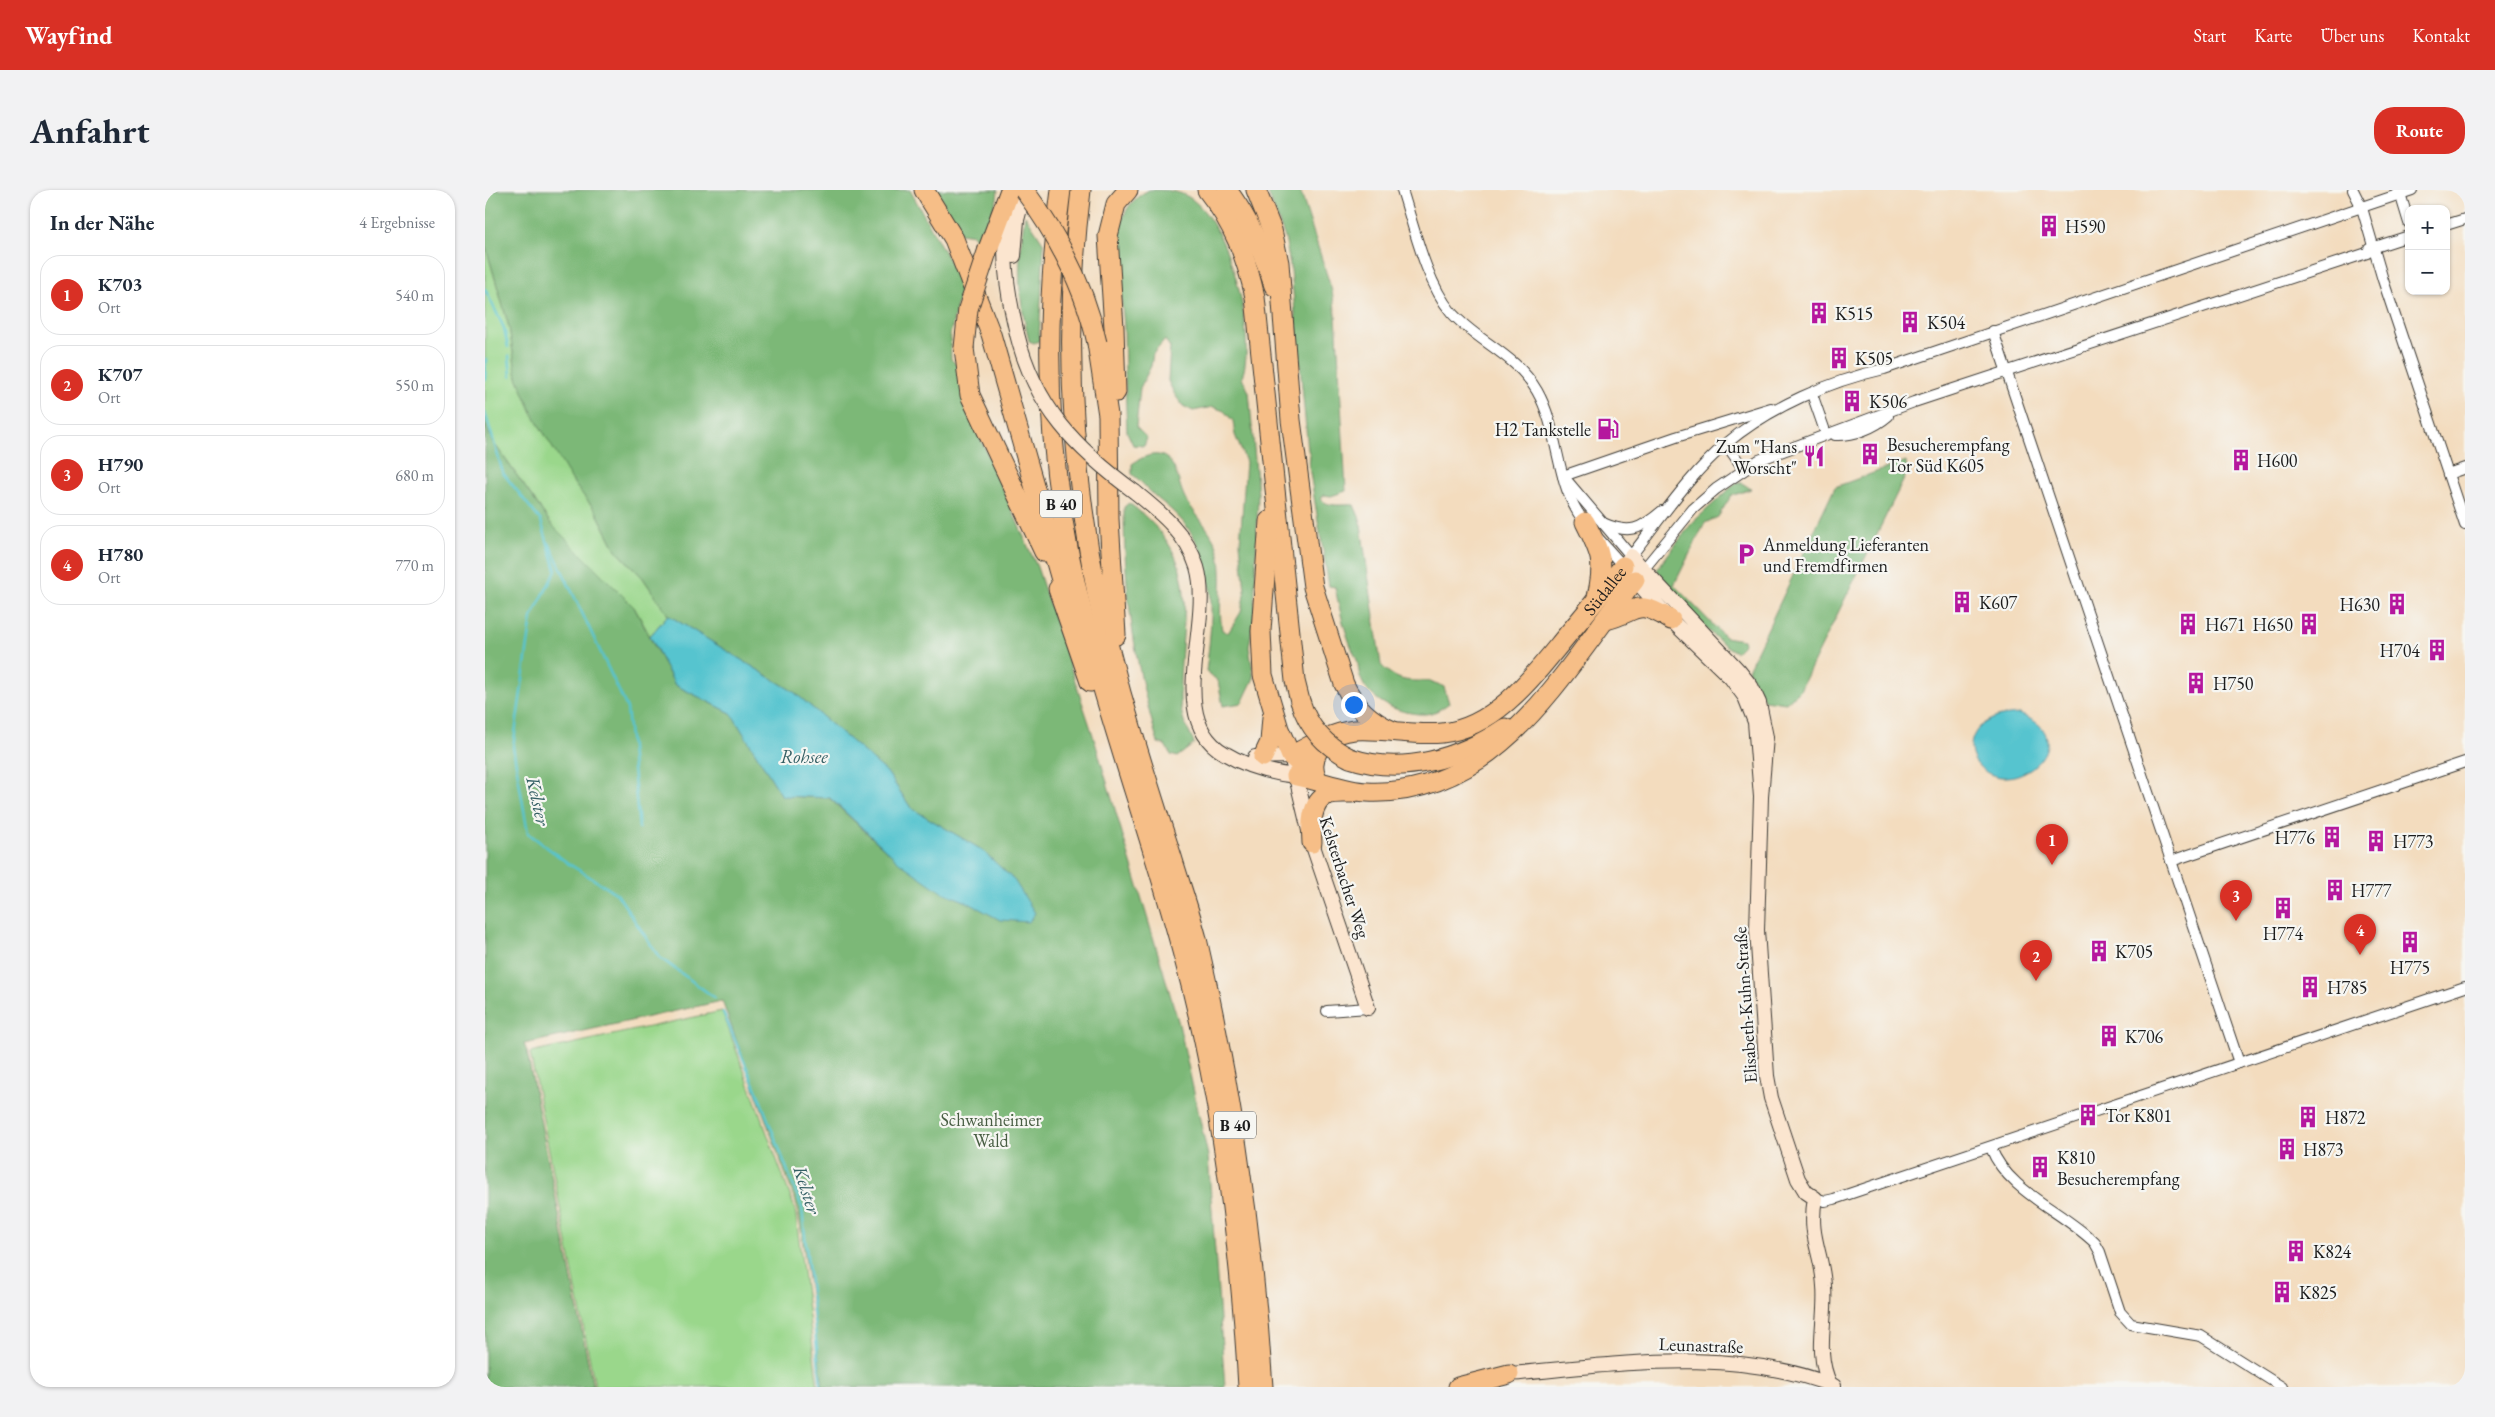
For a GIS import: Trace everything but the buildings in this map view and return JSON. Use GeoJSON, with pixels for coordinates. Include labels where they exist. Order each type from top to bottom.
{"type":"FeatureCollection","features":[{"type":"Feature","properties":{"kind":"highway","name":"B 40"},"geometry":{"type":"LineString","coordinates":[[925,190],[954,239],[991,334],[1020,431],[1085,667],[1119,760],[1140,808]]}},
{"type":"Feature","properties":{"kind":"highway"},"geometry":{"type":"LineString","coordinates":[[1012,190],[988,250],[968,309],[964,348],[970,395],[1047,560],[1085,667]]}},
{"type":"Feature","properties":{"kind":"highway"},"geometry":{"type":"LineString","coordinates":[[1024,190],[1049,226],[1074,274],[1097,343],[1105,386],[1108,432],[1110,557],[1121,693]]}},
{"type":"Feature","properties":{"kind":"highway","name":"B 40"},"geometry":{"type":"LineString","coordinates":[[1061,190],[1053,258],[1049,334],[1050,394],[1059,492],[1081,609],[1185,960],[1218,1111],[1238,1254],[1248,1387]]}},
{"type":"Feature","properties":{"kind":"highway","name":"B 40"},"geometry":{"type":"LineString","coordinates":[[1081,190],[1071,329],[1076,457],[1094,582],[1121,693],[1193,924],[1224,1059],[1242,1164],[1253,1251],[1263,1387]]}},
{"type":"Feature","properties":{"kind":"highway"},"geometry":{"type":"LineString","coordinates":[[1108,432],[1116,405],[1108,236],[1116,204],[1128,190]]}},
{"type":"Feature","properties":{"kind":"highway"},"geometry":{"type":"LineString","coordinates":[[1193,190],[1217,195],[1243,211],[1254,233],[1281,311]]}},
{"type":"Feature","properties":{"kind":"highway"},"geometry":{"type":"LineString","coordinates":[[1256,190],[1267,214],[1276,247],[1281,284],[1281,311],[1291,420],[1313,587],[1349,695],[1364,714],[1393,731]]}},
{"type":"Feature","properties":{"kind":"highway"},"geometry":{"type":"LineString","coordinates":[[1217,195],[1242,248],[1255,297],[1295,681],[1305,716],[1320,738],[1349,758],[1370,764],[1394,766],[1437,759],[1482,741],[1522,717],[1539,704]]}},
{"type":"Feature","properties":{"kind":"highway"},"geometry":{"type":"LineString","coordinates":[[1271,440],[1269,532],[1261,656],[1272,711],[1291,756],[1322,779]]}},
{"type":"Feature","properties":{"kind":"highway"},"geometry":{"type":"LineString","coordinates":[[1593,522],[1596,544],[1602,565],[1596,600]]}},
{"type":"Feature","properties":{"kind":"highway","name":"Südallee"},"geometry":{"type":"LineString","coordinates":[[1291,756],[1334,736],[1353,731],[1393,731],[1421,734],[1452,731],[1466,727],[1493,712],[1529,679],[1596,600],[1633,568]]}},
{"type":"Feature","properties":{"kind":"highway","name":"Südallee"},"geometry":{"type":"LineString","coordinates":[[1539,704],[1604,620],[1633,568]]}},
{"type":"Feature","properties":{"kind":"highway"},"geometry":{"type":"LineString","coordinates":[[1604,620],[1616,618],[1635,607],[1647,608],[1671,620]]}},
{"type":"Feature","properties":{"kind":"highway"},"geometry":{"type":"LineString","coordinates":[[1312,843],[1312,818],[1321,800],[1335,793],[1367,792],[1426,785],[1451,777],[1495,749],[1527,719],[1539,704]]}},
{"type":"Feature","properties":{"kind":"highway"},"geometry":{"type":"LineString","coordinates":[[1263,757],[1271,737],[1272,711]]}},
{"type":"Feature","properties":{"kind":"highway"},"geometry":{"type":"LineString","coordinates":[[1322,779],[1313,764],[1316,752],[1334,736]]}},
{"type":"Feature","properties":{"kind":"highway"},"geometry":{"type":"LineString","coordinates":[[1297,776],[1322,779],[1367,792]]}},
{"type":"Feature","properties":{"kind":"highway"},"geometry":{"type":"LineString","coordinates":[[1458,1387],[1511,1379]]}},
{"type":"Feature","properties":{"kind":"highway"},"geometry":{"type":"LineString","coordinates":[[1493,1387],[1511,1379]]}},
{"type":"Feature","properties":{"kind":"street"},"geometry":{"type":"LineString","coordinates":[[1012,190],[1005,236],[1007,291],[1022,353],[1037,389],[1056,421],[1105,470],[1135,492],[1179,532],[1197,567],[1202,609],[1193,694],[1194,712],[1205,737],[1213,746],[1254,768],[1297,776]]}},
{"type":"Feature","properties":{"kind":"street"},"geometry":{"type":"LineString","coordinates":[[1017,334],[1013,272],[1017,220],[1024,190]]}},
{"type":"Feature","properties":{"kind":"street"},"geometry":{"type":"LineString","coordinates":[[1402,190],[1431,278],[1441,299],[1465,326],[1511,359],[1537,391],[1549,420],[1569,497],[1633,568]]}},
{"type":"Feature","properties":{"kind":"street"},"geometry":{"type":"LineString","coordinates":[[2352,190],[2361,208],[2386,290],[2465,525]]}},
{"type":"Feature","properties":{"kind":"street"},"geometry":{"type":"LineString","coordinates":[[2342,213],[2350,204],[2352,190]]}},
{"type":"Feature","properties":{"kind":"street","name":"Südallee"},"geometry":{"type":"LineString","coordinates":[[1563,476],[1791,402],[1993,331],[2361,208],[2399,192],[2412,190]]}},
{"type":"Feature","properties":{"kind":"street"},"geometry":{"type":"LineString","coordinates":[[2399,192],[2405,211]]}},
{"type":"Feature","properties":{"kind":"street"},"geometry":{"type":"LineString","coordinates":[[2450,224],[2465,219]]}},
{"type":"Feature","properties":{"kind":"street","name":"Südallee"},"geometry":{"type":"LineString","coordinates":[[1633,568],[1693,509],[1743,468],[1764,457],[1897,409],[2405,237]]}},
{"type":"Feature","properties":{"kind":"street"},"geometry":{"type":"LineString","coordinates":[[1993,331],[2239,1063]]}},
{"type":"Feature","properties":{"kind":"street"},"geometry":{"type":"LineString","coordinates":[[1812,394],[1826,434]]}},
{"type":"Feature","properties":{"kind":"street","name":"Südallee"},"geometry":{"type":"LineString","coordinates":[[1633,568],[1678,498],[1726,444],[1763,417],[1791,402]]}},
{"type":"Feature","properties":{"kind":"street"},"geometry":{"type":"LineString","coordinates":[[1726,444],[1743,468]]}},
{"type":"Feature","properties":{"kind":"street"},"geometry":{"type":"LineString","coordinates":[[2448,474],[2465,468]]}},
{"type":"Feature","properties":{"kind":"street"},"geometry":{"type":"LineString","coordinates":[[1563,476],[1593,522],[1633,568]]}},
{"type":"Feature","properties":{"kind":"street"},"geometry":{"type":"LineString","coordinates":[[1593,522],[1620,529],[1636,529],[1647,523],[1678,498],[1693,509]]}},
{"type":"Feature","properties":{"kind":"street","name":"Elisabeth-Kuhn-Straße"},"geometry":{"type":"LineString","coordinates":[[1633,568],[1671,620],[1725,672],[1745,697],[1755,722],[1761,797]]}},
{"type":"Feature","properties":{"kind":"street","name":"Elisabeth-Kuhn-Straße"},"geometry":{"type":"LineString","coordinates":[[1633,568],[1739,671],[1755,695],[1765,727],[1757,930],[1768,1088],[1798,1179],[1806,1192],[1815,1198]]}},
{"type":"Feature","properties":{"kind":"street"},"geometry":{"type":"LineString","coordinates":[[1229,756],[1291,756]]}},
{"type":"Feature","properties":{"kind":"street","name":"Kelsterbacher Weg"},"geometry":{"type":"LineString","coordinates":[[1291,756],[1312,843],[1369,1008]]}},
{"type":"Feature","properties":{"kind":"street"},"geometry":{"type":"LineString","coordinates":[[2171,861],[2465,762]]}},
{"type":"Feature","properties":{"kind":"street"},"geometry":{"type":"LineString","coordinates":[[1833,1386],[1823,1369],[1821,1349],[1825,1296],[1824,1283],[1812,1230],[1815,1198],[1825,1201],[1834,1199],[2465,988]]}},
{"type":"Feature","properties":{"kind":"street"},"geometry":{"type":"LineString","coordinates":[[1327,1011],[1369,1008]]}},
{"type":"Feature","properties":{"kind":"street"},"geometry":{"type":"LineString","coordinates":[[1991,1148],[1995,1158],[2008,1175],[2095,1243],[2100,1252],[2120,1312],[2126,1320],[2137,1326],[2201,1336],[2282,1387]]}},
{"type":"Feature","properties":{"kind":"street"},"geometry":{"type":"LineString","coordinates":[[1798,1374],[1812,1365],[1821,1349]]}},
{"type":"Feature","properties":{"kind":"street","name":"Leunastraße"},"geometry":{"type":"LineString","coordinates":[[1511,1379],[1561,1370],[1650,1362],[1722,1362],[1798,1374],[1833,1386]]}},
{"type":"Feature","properties":{"kind":"green space","name":"Schwanheimer Wald"},"geometry":{"type":"Polygon","coordinates":[[[485,190],[910,190],[962,284],[950,335],[951,359],[959,367],[965,403],[1037,567],[1092,732],[1179,1024],[1208,1156],[1225,1387],[823,1387],[798,1208],[722,1001],[524,1044],[593,1387],[485,1387],[485,423],[491,439],[552,525],[634,607],[675,685],[731,713],[782,796],[829,798],[910,870],[947,893],[967,902],[1014,880],[982,850],[911,808],[887,772],[794,692],[668,615],[643,578],[616,550],[596,511],[575,485],[533,415],[517,377],[509,327],[485,244],[485,190]]]}},
{"type":"Feature","properties":{"kind":"green space"},"geometry":{"type":"Polygon","coordinates":[[[936,190],[998,190],[997,199],[980,244],[975,240],[974,235],[960,233],[936,190]]]}},
{"type":"Feature","properties":{"kind":"green space"},"geometry":{"type":"Polygon","coordinates":[[[1149,190],[1183,194],[1193,200],[1207,214],[1219,234],[1229,258],[1243,310],[1246,359],[1242,378],[1249,392],[1258,494],[1254,617],[1249,647],[1254,678],[1242,703],[1223,706],[1218,681],[1206,671],[1210,634],[1211,596],[1209,578],[1197,543],[1187,527],[1173,511],[1132,474],[1132,464],[1149,456],[1160,455],[1170,462],[1176,472],[1186,500],[1209,531],[1219,552],[1222,630],[1228,633],[1241,612],[1245,590],[1240,543],[1246,462],[1235,435],[1233,421],[1224,411],[1213,407],[1193,411],[1183,406],[1168,381],[1170,347],[1165,340],[1153,354],[1151,366],[1140,388],[1136,427],[1147,438],[1144,446],[1133,445],[1127,432],[1119,244],[1121,225],[1129,206],[1149,190]]]}},
{"type":"Feature","properties":{"kind":"green space"},"geometry":{"type":"Polygon","coordinates":[[[1267,190],[1300,190],[1332,291],[1336,315],[1346,491],[1331,496],[1324,495],[1321,499],[1332,505],[1354,505],[1360,519],[1381,665],[1398,678],[1428,681],[1444,687],[1449,703],[1429,714],[1406,712],[1386,705],[1368,691],[1360,677],[1357,660],[1344,625],[1335,587],[1329,586],[1309,467],[1310,455],[1291,270],[1285,238],[1267,190]]]}},
{"type":"Feature","properties":{"kind":"green space"},"geometry":{"type":"Polygon","coordinates":[[[1025,215],[1044,244],[1039,341],[1034,343],[1029,341],[1020,293],[1019,278],[1025,215]]]}},
{"type":"Feature","properties":{"kind":"green space"},"geometry":{"type":"Polygon","coordinates":[[[485,244],[509,327],[517,377],[575,485],[596,511],[616,550],[643,578],[668,615],[650,636],[634,607],[552,525],[491,439],[485,423],[485,244]]]}},
{"type":"Feature","properties":{"kind":"green space"},"geometry":{"type":"Polygon","coordinates":[[[1906,461],[1907,473],[1800,690],[1786,703],[1764,700],[1748,670],[1835,487],[1906,461]]]}},
{"type":"Feature","properties":{"kind":"green space"},"geometry":{"type":"Polygon","coordinates":[[[1736,483],[1742,483],[1751,489],[1731,496],[1718,517],[1705,523],[1674,585],[1725,637],[1743,640],[1744,644],[1736,652],[1716,638],[1692,615],[1670,589],[1657,569],[1692,523],[1736,483]]]}},
{"type":"Feature","properties":{"kind":"green space"},"geometry":{"type":"Polygon","coordinates":[[[1129,503],[1154,525],[1170,547],[1180,568],[1184,591],[1184,615],[1180,704],[1182,715],[1194,744],[1177,757],[1171,755],[1165,745],[1158,743],[1137,655],[1128,598],[1124,538],[1124,507],[1129,503]]]}},
{"type":"Feature","properties":{"kind":"green space"},"geometry":{"type":"Polygon","coordinates":[[[722,1011],[795,1209],[818,1387],[595,1387],[530,1053],[722,1011]]]}},
{"type":"Feature","properties":{"kind":"water","name":"Rohsee"},"geometry":{"type":"Polygon","coordinates":[[[668,615],[794,692],[887,772],[911,808],[982,850],[1014,880],[1035,913],[1029,922],[1000,920],[967,902],[940,891],[900,863],[830,798],[782,796],[731,713],[675,685],[650,636],[668,615]]]}},
{"type":"Feature","properties":{"kind":"water"},"geometry":{"type":"Polygon","coordinates":[[[2020,714],[2042,728],[2047,739],[2046,750],[2039,761],[2029,770],[2003,777],[1989,774],[1973,758],[1971,746],[1975,733],[1993,718],[2020,714]]]}},
{"type":"Feature","properties":{"kind":"waterway","name":"Kelster"},"geometry":{"type":"LineString","coordinates":[[485,289],[504,328],[508,347]]}},
{"type":"Feature","properties":{"kind":"waterway","name":"Kelster"},"geometry":{"type":"LineString","coordinates":[[509,356],[511,376]]}},
{"type":"Feature","properties":{"kind":"waterway","name":"Kelster"},"geometry":{"type":"LineString","coordinates":[[485,379],[486,359]]}},
{"type":"Feature","properties":{"kind":"waterway","name":"Kelster"},"geometry":{"type":"LineString","coordinates":[[485,412],[503,473],[541,521],[556,570],[532,617],[513,747],[528,833],[569,864],[617,894],[659,957],[715,998]]}},
{"type":"Feature","properties":{"kind":"waterway","name":"Kelster"},"geometry":{"type":"LineString","coordinates":[[549,543],[627,708],[639,828]]}},
{"type":"Feature","properties":{"kind":"waterway","name":"Kelster"},"geometry":{"type":"LineString","coordinates":[[723,1012],[758,1094],[802,1208],[821,1387]]}},
{"type":"Feature","properties":{"kind":"place","name":"H590"},"geometry":{"type":"Point","coordinates":[2049,226]}},
{"type":"Feature","properties":{"kind":"place","name":"K515"},"geometry":{"type":"Point","coordinates":[1819,313]}},
{"type":"Feature","properties":{"kind":"place","name":"K504"},"geometry":{"type":"Point","coordinates":[1910,322]}},
{"type":"Feature","properties":{"kind":"place","name":"K505"},"geometry":{"type":"Point","coordinates":[1839,358]}},
{"type":"Feature","properties":{"kind":"place","name":"K506"},"geometry":{"type":"Point","coordinates":[1852,401]}},
{"type":"Feature","properties":{"kind":"place","name":"H2 Tankstelle"},"geometry":{"type":"Point","coordinates":[1608,429]}},
{"type":"Feature","properties":{"kind":"place","name":"Besucherempfang Tor Süd K605"},"geometry":{"type":"Point","coordinates":[1870,454]}},
{"type":"Feature","properties":{"kind":"place","name":"Zum \"Hans Worscht\""},"geometry":{"type":"Point","coordinates":[1814,456]}},
{"type":"Feature","properties":{"kind":"place","name":"H600"},"geometry":{"type":"Point","coordinates":[2241,460]}},
{"type":"Feature","properties":{"kind":"place","name":"Anmeldung Lieferanten und Fremdfirmen"},"geometry":{"type":"Point","coordinates":[1746,554]}},
{"type":"Feature","properties":{"kind":"place","name":"K607"},"geometry":{"type":"Point","coordinates":[1962,602]}},
{"type":"Feature","properties":{"kind":"place","name":"H630"},"geometry":{"type":"Point","coordinates":[2397,604]}},
{"type":"Feature","properties":{"kind":"place","name":"H671"},"geometry":{"type":"Point","coordinates":[2188,624]}},
{"type":"Feature","properties":{"kind":"place","name":"H650"},"geometry":{"type":"Point","coordinates":[2309,624]}},
{"type":"Feature","properties":{"kind":"place","name":"H704"},"geometry":{"type":"Point","coordinates":[2437,650]}},
{"type":"Feature","properties":{"kind":"place","name":"H750"},"geometry":{"type":"Point","coordinates":[2196,683]}},
{"type":"Feature","properties":{"kind":"place","name":"H776"},"geometry":{"type":"Point","coordinates":[2332,837]}},
{"type":"Feature","properties":{"kind":"place","name":"H773"},"geometry":{"type":"Point","coordinates":[2376,841]}},
{"type":"Feature","properties":{"kind":"place","name":"K703"},"geometry":{"type":"Point","coordinates":[2052,865]}},
{"type":"Feature","properties":{"kind":"place","name":"H777"},"geometry":{"type":"Point","coordinates":[2335,890]}},
{"type":"Feature","properties":{"kind":"place","name":"H774"},"geometry":{"type":"Point","coordinates":[2283,908]}},
{"type":"Feature","properties":{"kind":"place","name":"H790"},"geometry":{"type":"Point","coordinates":[2236,921]}},
{"type":"Feature","properties":{"kind":"place","name":"H775"},"geometry":{"type":"Point","coordinates":[2410,942]}},
{"type":"Feature","properties":{"kind":"place","name":"K705"},"geometry":{"type":"Point","coordinates":[2099,951]}},
{"type":"Feature","properties":{"kind":"place","name":"H780"},"geometry":{"type":"Point","coordinates":[2360,955]}},
{"type":"Feature","properties":{"kind":"place","name":"K707"},"geometry":{"type":"Point","coordinates":[2036,981]}},
{"type":"Feature","properties":{"kind":"place","name":"H785"},"geometry":{"type":"Point","coordinates":[2310,987]}},
{"type":"Feature","properties":{"kind":"place","name":"K706"},"geometry":{"type":"Point","coordinates":[2109,1036]}},
{"type":"Feature","properties":{"kind":"place","name":"Tor K801"},"geometry":{"type":"Point","coordinates":[2088,1115]}},
{"type":"Feature","properties":{"kind":"place","name":"H872"},"geometry":{"type":"Point","coordinates":[2308,1117]}},
{"type":"Feature","properties":{"kind":"place","name":"H873"},"geometry":{"type":"Point","coordinates":[2287,1149]}},
{"type":"Feature","properties":{"kind":"place","name":"K810 Besucherempfang"},"geometry":{"type":"Point","coordinates":[2040,1167]}},
{"type":"Feature","properties":{"kind":"place","name":"K824"},"geometry":{"type":"Point","coordinates":[2296,1251]}},
{"type":"Feature","properties":{"kind":"place","name":"K825"},"geometry":{"type":"Point","coordinates":[2282,1292]}}]}
